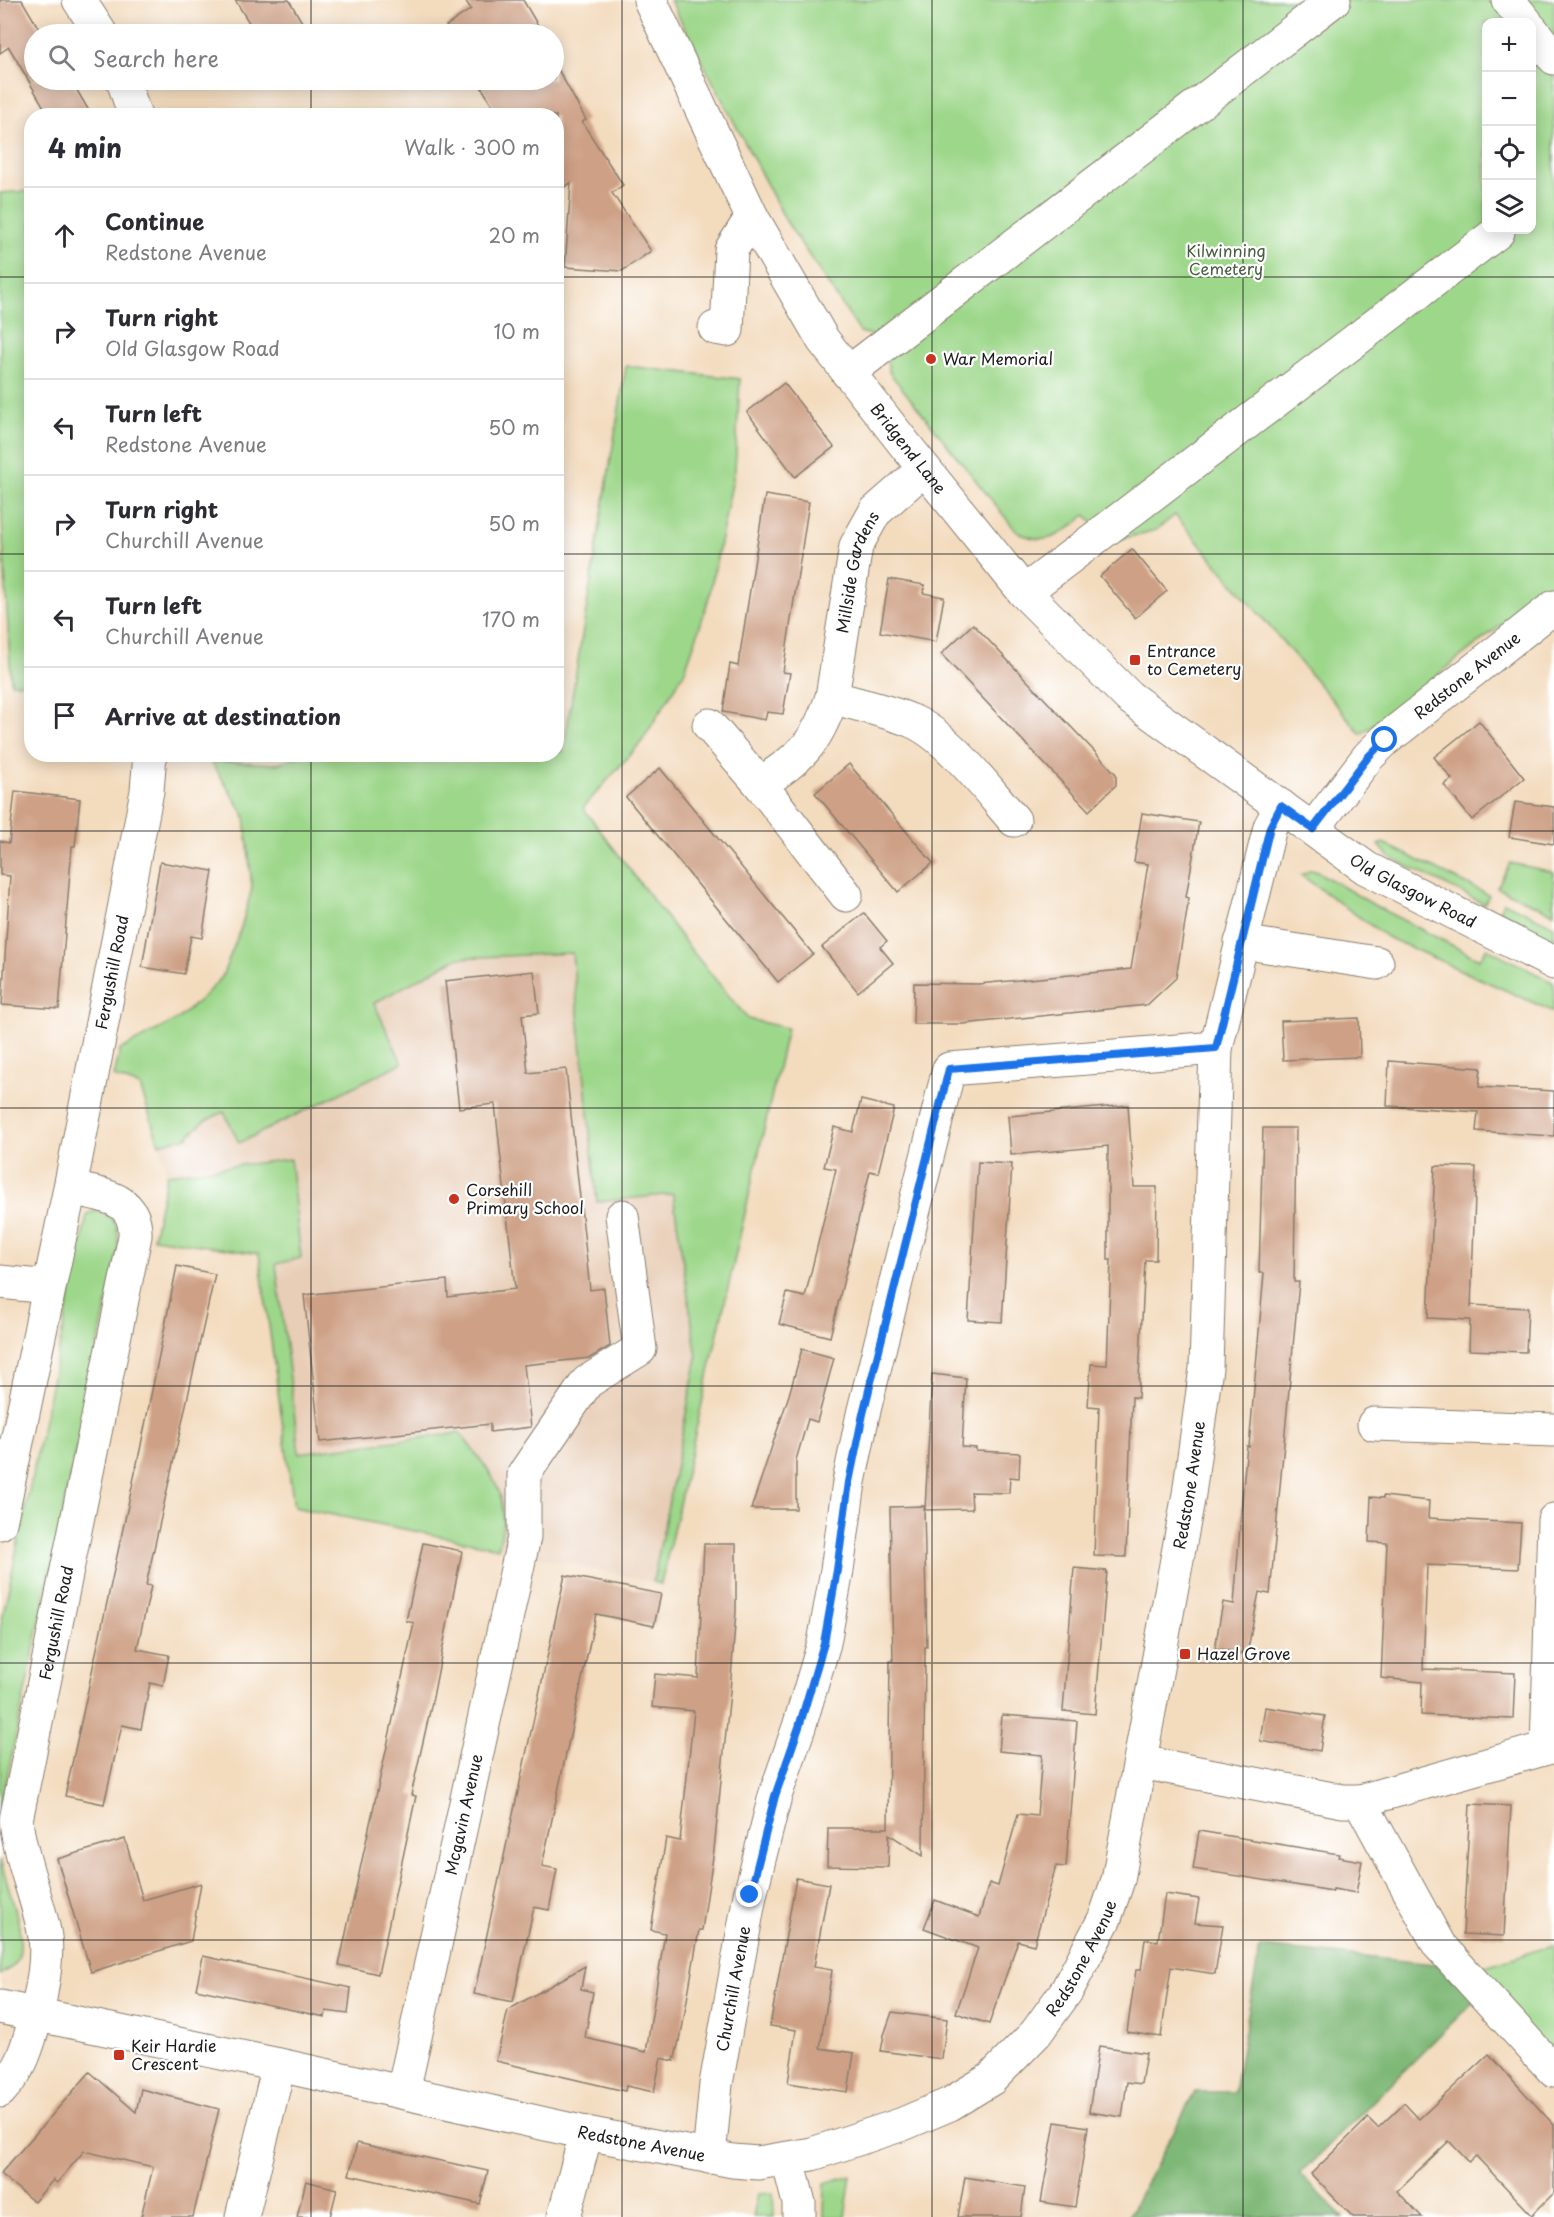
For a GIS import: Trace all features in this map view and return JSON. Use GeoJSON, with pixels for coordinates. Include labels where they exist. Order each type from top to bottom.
{"type":"FeatureCollection","features":[{"type":"Feature","properties":{"kind":"street"},"geometry":{"type":"LineString","coordinates":[[79,0],[95,24]]}},
{"type":"Feature","properties":{"kind":"street","name":"Bridgend Lane"},"geometry":{"type":"LineString","coordinates":[[650,0],[752,217],[823,340],[848,373],[1024,592],[1129,697],[1281,806]]}},
{"type":"Feature","properties":{"kind":"street"},"geometry":{"type":"LineString","coordinates":[[848,373],[1334,0]]}},
{"type":"Feature","properties":{"kind":"street"},"geometry":{"type":"LineString","coordinates":[[1508,0],[1523,18]]}},
{"type":"Feature","properties":{"kind":"street"},"geometry":{"type":"LineString","coordinates":[[1536,35],[1554,58]]}},
{"type":"Feature","properties":{"kind":"street"},"geometry":{"type":"LineString","coordinates":[[126,90],[132,108]]}},
{"type":"Feature","properties":{"kind":"street"},"geometry":{"type":"LineString","coordinates":[[715,328],[727,330],[730,250],[752,217]]}},
{"type":"Feature","properties":{"kind":"street"},"geometry":{"type":"LineString","coordinates":[[1024,592],[1495,234]]}},
{"type":"Feature","properties":{"kind":"street","name":"Millside Gardens"},"geometry":{"type":"LineString","coordinates":[[760,784],[789,764],[813,741],[824,720],[832,696],[856,546],[875,512],[924,468]]}},
{"type":"Feature","properties":{"kind":"street","name":"Redstone Avenue"},"geometry":{"type":"LineString","coordinates":[[1313,829],[1368,757],[1385,740],[1554,607]]}},
{"type":"Feature","properties":{"kind":"street"},"geometry":{"type":"LineString","coordinates":[[832,696],[913,721],[945,742],[1014,820]]}},
{"type":"Feature","properties":{"kind":"street"},"geometry":{"type":"LineString","coordinates":[[709,724],[760,784],[846,895]]}},
{"type":"Feature","properties":{"kind":"street","name":"Fergushill Road"},"geometry":{"type":"LineString","coordinates":[[0,1522],[70,1188],[147,791],[149,762]]}},
{"type":"Feature","properties":{"kind":"street","name":"Old Glasgow Road"},"geometry":{"type":"LineString","coordinates":[[1281,806],[1366,868],[1554,963]]}},
{"type":"Feature","properties":{"kind":"street","name":"Redstone Avenue"},"geometry":{"type":"LineString","coordinates":[[0,2007],[279,2065],[585,2133],[733,2162],[758,2163],[788,2160],[862,2138],[950,2104],[992,2078],[1036,2034],[1067,1990],[1105,1918],[1118,1880],[1189,1494],[1206,1368],[1216,1048],[1270,827],[1281,806]]}},
{"type":"Feature","properties":{"kind":"street"},"geometry":{"type":"LineString","coordinates":[[1241,942],[1377,963]]}},
{"type":"Feature","properties":{"kind":"street","name":"Churchill Avenue"},"geometry":{"type":"LineString","coordinates":[[709,2157],[716,2084],[750,1895],[775,1796],[799,1727],[824,1643],[849,1482],[863,1414],[949,1069],[1216,1048]]}},
{"type":"Feature","properties":{"kind":"street","name":"Fergushill Road"},"geometry":{"type":"LineString","coordinates":[[0,2091],[14,2076],[23,2057],[46,1964],[45,1933],[18,1841],[16,1820],[136,1225],[133,1215],[120,1201],[70,1188]]}},
{"type":"Feature","properties":{"kind":"street","name":"Mcgavin Avenue"},"geometry":{"type":"LineString","coordinates":[[403,2092],[524,1537],[525,1474],[587,1382],[640,1349],[622,1216]]}},
{"type":"Feature","properties":{"kind":"street"},"geometry":{"type":"LineString","coordinates":[[0,1282],[49,1287]]}},
{"type":"Feature","properties":{"kind":"street"},"geometry":{"type":"LineString","coordinates":[[1374,1424],[1554,1430]]}},
{"type":"Feature","properties":{"kind":"street"},"geometry":{"type":"LineString","coordinates":[[1141,1762],[1343,1801],[1360,1801],[1551,1747],[1554,1520]]}},
{"type":"Feature","properties":{"kind":"street"},"geometry":{"type":"LineString","coordinates":[[1360,1801],[1439,1945],[1554,2071]]}},
{"type":"Feature","properties":{"kind":"street"},"geometry":{"type":"LineString","coordinates":[[242,2217],[279,2065]]}},
{"type":"Feature","properties":{"kind":"street"},"geometry":{"type":"LineString","coordinates":[[564,2217],[585,2133]]}},
{"type":"Feature","properties":{"kind":"street"},"geometry":{"type":"LineString","coordinates":[[788,2160],[800,2203],[799,2217]]}},
{"type":"Feature","properties":{"kind":"shaded area","name":"Corsehill Primary School"},"geometry":{"type":"Polygon","coordinates":[[[342,931],[688,946],[748,1019],[787,1028],[661,1584],[294,1507],[259,1254],[153,1238],[167,1174],[140,1086],[114,1077],[342,931]]]}},
{"type":"Feature","properties":{"kind":"green space","name":"Kilwinning Cemetery"},"geometry":{"type":"Polygon","coordinates":[[[670,0],[1554,0],[1554,584],[1361,734],[1175,515],[1156,530],[1110,542],[1086,515],[1062,533],[1046,539],[1028,537],[1017,532],[889,372],[887,361],[871,335],[860,332],[786,221],[670,0]]]}},
{"type":"Feature","properties":{"kind":"green space"},"geometry":{"type":"Polygon","coordinates":[[[24,191],[24,683],[11,683],[0,484],[0,193],[24,191]]]}},
{"type":"Feature","properties":{"kind":"green space"},"geometry":{"type":"Polygon","coordinates":[[[626,366],[740,379],[735,469],[709,597],[684,673],[642,741],[583,808],[688,946],[748,1019],[787,1028],[661,1584],[653,1582],[697,1358],[673,1194],[597,1202],[572,953],[457,958],[374,1003],[402,1063],[239,1143],[224,1112],[204,1121],[187,1137],[159,1144],[140,1086],[114,1077],[120,1050],[178,1019],[222,977],[242,925],[252,888],[245,816],[212,762],[276,764],[282,762],[564,762],[564,746],[626,366]]]}},
{"type":"Feature","properties":{"kind":"green space"},"geometry":{"type":"Polygon","coordinates":[[[1383,843],[1489,895],[1484,904],[1389,857],[1379,845],[1383,843]]]}},
{"type":"Feature","properties":{"kind":"green space"},"geometry":{"type":"Polygon","coordinates":[[[1510,863],[1554,872],[1554,913],[1497,888],[1510,863]]]}},
{"type":"Feature","properties":{"kind":"green space"},"geometry":{"type":"Polygon","coordinates":[[[1311,870],[1479,959],[1487,948],[1554,983],[1554,1012],[1387,937],[1301,875],[1311,870]]]}},
{"type":"Feature","properties":{"kind":"green space"},"geometry":{"type":"Polygon","coordinates":[[[1504,902],[1554,926],[1554,940],[1498,912],[1504,902]]]}},
{"type":"Feature","properties":{"kind":"green space"},"geometry":{"type":"Polygon","coordinates":[[[290,1159],[301,1258],[276,1264],[299,1453],[460,1433],[497,1486],[503,1513],[498,1548],[294,1507],[259,1254],[153,1238],[167,1174],[290,1159]]]}},
{"type":"Feature","properties":{"kind":"green space"},"geometry":{"type":"Polygon","coordinates":[[[100,1211],[114,1222],[118,1237],[118,1250],[0,1811],[0,1629],[87,1215],[100,1211]]]}},
{"type":"Feature","properties":{"kind":"green space"},"geometry":{"type":"Polygon","coordinates":[[[0,1860],[16,1913],[20,1942],[15,1964],[0,1975],[0,1860]]]}},
{"type":"Feature","properties":{"kind":"green space"},"geometry":{"type":"Polygon","coordinates":[[[1554,1945],[1554,2058],[1472,1970],[1554,1945]]]}},
{"type":"Feature","properties":{"kind":"green space"},"geometry":{"type":"Polygon","coordinates":[[[1260,1947],[1444,1965],[1476,1999],[1300,2174],[1343,2217],[1128,2217],[1195,2092],[1234,2092],[1260,1947]]]}},
{"type":"Feature","properties":{"kind":"green space"},"geometry":{"type":"Polygon","coordinates":[[[851,2175],[845,2217],[824,2217],[825,2183],[851,2175]]]}},
{"type":"Feature","properties":{"kind":"green space"},"geometry":{"type":"Polygon","coordinates":[[[773,2193],[774,2217],[753,2217],[758,2194],[773,2193]]]}},
{"type":"Feature","properties":{"kind":"building"},"geometry":{"type":"Polygon","coordinates":[[[0,0],[22,0],[36,24],[24,24],[24,73],[9,47],[0,53],[0,0]]]}},
{"type":"Feature","properties":{"kind":"building"},"geometry":{"type":"Polygon","coordinates":[[[235,0],[289,0],[303,24],[250,24],[235,0]]]}},
{"type":"Feature","properties":{"kind":"building"},"geometry":{"type":"Polygon","coordinates":[[[465,0],[523,0],[537,24],[449,24],[471,9],[465,0]]]}},
{"type":"Feature","properties":{"kind":"building"},"geometry":{"type":"Polygon","coordinates":[[[564,80],[586,120],[582,122],[623,185],[612,193],[651,251],[622,271],[565,267],[571,183],[564,187],[564,108],[494,108],[483,90],[564,90],[564,80]]]}},
{"type":"Feature","properties":{"kind":"building"},"geometry":{"type":"Polygon","coordinates":[[[34,90],[77,90],[87,108],[44,108],[34,90]]]}},
{"type":"Feature","properties":{"kind":"building"},"geometry":{"type":"Polygon","coordinates":[[[784,383],[834,447],[795,477],[747,412],[784,383]]]}},
{"type":"Feature","properties":{"kind":"building"},"geometry":{"type":"Polygon","coordinates":[[[765,495],[809,502],[783,672],[790,673],[783,714],[767,712],[765,720],[723,712],[730,664],[738,666],[765,495]]]}},
{"type":"Feature","properties":{"kind":"building"},"geometry":{"type":"Polygon","coordinates":[[[1132,549],[1167,591],[1135,618],[1100,576],[1132,549]]]}},
{"type":"Feature","properties":{"kind":"building"},"geometry":{"type":"Polygon","coordinates":[[[889,579],[925,585],[923,593],[944,597],[936,642],[880,632],[889,579]]]}},
{"type":"Feature","properties":{"kind":"building"},"geometry":{"type":"Polygon","coordinates":[[[973,624],[1116,774],[1116,785],[1089,811],[941,654],[973,624]]]}},
{"type":"Feature","properties":{"kind":"building"},"geometry":{"type":"Polygon","coordinates":[[[1479,721],[1524,778],[1472,820],[1444,785],[1452,779],[1434,757],[1479,721]]]}},
{"type":"Feature","properties":{"kind":"building"},"geometry":{"type":"Polygon","coordinates":[[[849,764],[933,863],[898,892],[815,793],[849,764]]]}},
{"type":"Feature","properties":{"kind":"building"},"geometry":{"type":"Polygon","coordinates":[[[660,768],[813,954],[778,982],[626,797],[660,768]]]}},
{"type":"Feature","properties":{"kind":"building"},"geometry":{"type":"Polygon","coordinates":[[[15,791],[80,799],[75,846],[72,846],[59,1009],[2,1005],[10,876],[0,875],[0,841],[9,843],[15,791]]]}},
{"type":"Feature","properties":{"kind":"building"},"geometry":{"type":"Polygon","coordinates":[[[1515,802],[1554,807],[1554,844],[1509,837],[1515,802]]]}},
{"type":"Feature","properties":{"kind":"building"},"geometry":{"type":"Polygon","coordinates":[[[1142,813],[1199,822],[1186,897],[1189,898],[1176,978],[1147,1005],[963,1024],[913,1024],[914,983],[978,984],[1131,969],[1148,864],[1134,862],[1142,813]]]}},
{"type":"Feature","properties":{"kind":"building"},"geometry":{"type":"Polygon","coordinates":[[[160,862],[213,871],[202,938],[191,936],[184,974],[142,967],[160,862]]]}},
{"type":"Feature","properties":{"kind":"building"},"geometry":{"type":"Polygon","coordinates":[[[864,913],[887,941],[880,947],[893,963],[858,992],[822,947],[864,913]]]}},
{"type":"Feature","properties":{"kind":"building"},"geometry":{"type":"Polygon","coordinates":[[[534,971],[539,1013],[522,1015],[528,1073],[566,1069],[590,1290],[604,1288],[610,1346],[590,1358],[524,1365],[531,1427],[490,1432],[490,1424],[320,1442],[304,1295],[447,1280],[448,1297],[515,1289],[495,1104],[459,1108],[445,981],[534,971]]]}},
{"type":"Feature","properties":{"kind":"building"},"geometry":{"type":"Polygon","coordinates":[[[1359,1018],[1360,1057],[1283,1060],[1281,1021],[1359,1018]]]}},
{"type":"Feature","properties":{"kind":"building"},"geometry":{"type":"Polygon","coordinates":[[[1389,1061],[1481,1068],[1479,1087],[1554,1091],[1554,1136],[1476,1131],[1478,1112],[1387,1106],[1389,1061]]]}},
{"type":"Feature","properties":{"kind":"building"},"geometry":{"type":"Polygon","coordinates":[[[861,1100],[894,1108],[878,1173],[870,1171],[830,1337],[779,1324],[787,1293],[805,1297],[836,1169],[824,1167],[834,1127],[853,1132],[861,1100]]]}},
{"type":"Feature","properties":{"kind":"building"},"geometry":{"type":"Polygon","coordinates":[[[1128,1105],[1134,1187],[1157,1187],[1156,1260],[1145,1260],[1138,1398],[1132,1397],[1126,1557],[1094,1556],[1099,1407],[1088,1406],[1091,1364],[1107,1365],[1111,1260],[1108,1260],[1108,1146],[1011,1155],[1008,1116],[1128,1105]]]}},
{"type":"Feature","properties":{"kind":"building"},"geometry":{"type":"Polygon","coordinates":[[[1263,1128],[1296,1128],[1294,1282],[1299,1282],[1270,1594],[1259,1592],[1247,1654],[1215,1648],[1223,1602],[1234,1604],[1247,1446],[1249,1447],[1264,1273],[1259,1273],[1263,1128]]]}},
{"type":"Feature","properties":{"kind":"building"},"geometry":{"type":"Polygon","coordinates":[[[978,1162],[1012,1164],[1002,1322],[968,1320],[978,1162]]]}},
{"type":"Feature","properties":{"kind":"building"},"geometry":{"type":"Polygon","coordinates":[[[1435,1166],[1476,1167],[1471,1305],[1528,1308],[1526,1352],[1469,1350],[1470,1320],[1428,1318],[1435,1166]]]}},
{"type":"Feature","properties":{"kind":"building"},"geometry":{"type":"Polygon","coordinates":[[[177,1266],[215,1274],[146,1585],[151,1586],[137,1649],[169,1655],[163,1686],[150,1683],[141,1729],[122,1725],[104,1804],[65,1796],[140,1450],[177,1266]]]}},
{"type":"Feature","properties":{"kind":"building"},"geometry":{"type":"Polygon","coordinates":[[[802,1349],[834,1358],[817,1422],[808,1419],[796,1460],[796,1509],[751,1509],[789,1395],[802,1349]]]}},
{"type":"Feature","properties":{"kind":"building"},"geometry":{"type":"Polygon","coordinates":[[[932,1374],[966,1378],[962,1447],[976,1448],[976,1451],[1020,1453],[1019,1478],[1010,1477],[1009,1493],[971,1492],[972,1509],[925,1510],[932,1374]]]}},
{"type":"Feature","properties":{"kind":"building"},"geometry":{"type":"Polygon","coordinates":[[[1383,1496],[1429,1501],[1428,1518],[1521,1523],[1518,1569],[1427,1565],[1423,1669],[1515,1673],[1513,1719],[1421,1715],[1422,1682],[1381,1678],[1387,1543],[1369,1542],[1371,1497],[1383,1498],[1383,1496]]]}},
{"type":"Feature","properties":{"kind":"building"},"geometry":{"type":"Polygon","coordinates":[[[924,1506],[927,1647],[925,1647],[923,1856],[889,1834],[888,1867],[827,1866],[828,1828],[888,1828],[890,1661],[893,1661],[890,1507],[924,1506]]]}},
{"type":"Feature","properties":{"kind":"building"},"geometry":{"type":"Polygon","coordinates":[[[423,1543],[462,1551],[411,1795],[416,1796],[378,1974],[339,1965],[414,1623],[406,1621],[423,1543]]]}},
{"type":"Feature","properties":{"kind":"building"},"geometry":{"type":"Polygon","coordinates":[[[704,1544],[736,1544],[736,1611],[714,1850],[702,1930],[699,1930],[680,2041],[674,2061],[661,2058],[654,2092],[626,2086],[625,2091],[496,2061],[508,2010],[585,1966],[581,1989],[593,1992],[585,2038],[646,2052],[665,1933],[651,1930],[666,1838],[680,1841],[694,1711],[652,1707],[655,1674],[698,1678],[704,1544]]]}},
{"type":"Feature","properties":{"kind":"building"},"geometry":{"type":"Polygon","coordinates":[[[1074,1568],[1107,1571],[1095,1714],[1063,1711],[1074,1568]]]}},
{"type":"Feature","properties":{"kind":"building"},"geometry":{"type":"Polygon","coordinates":[[[565,1575],[661,1594],[654,1626],[596,1614],[542,1866],[557,1869],[549,1910],[534,1907],[513,2002],[474,1994],[565,1575]]]}},
{"type":"Feature","properties":{"kind":"building"},"geometry":{"type":"Polygon","coordinates":[[[1265,1707],[1325,1716],[1320,1751],[1260,1741],[1265,1707]]]}},
{"type":"Feature","properties":{"kind":"building"},"geometry":{"type":"Polygon","coordinates":[[[1002,1715],[1077,1721],[1066,1867],[1056,1866],[1034,1945],[1018,1941],[989,2024],[956,2013],[978,1948],[924,1928],[935,1900],[979,1917],[989,1883],[998,1886],[1018,1814],[1037,1816],[1042,1755],[999,1751],[1002,1715]]]}},
{"type":"Feature","properties":{"kind":"building"},"geometry":{"type":"Polygon","coordinates":[[[1470,1804],[1511,1806],[1504,1936],[1463,1934],[1470,1804]]]}},
{"type":"Feature","properties":{"kind":"building"},"geometry":{"type":"Polygon","coordinates":[[[1199,1831],[1339,1854],[1338,1857],[1362,1861],[1356,1893],[1193,1869],[1199,1831]]]}},
{"type":"Feature","properties":{"kind":"building"},"geometry":{"type":"Polygon","coordinates":[[[125,1839],[143,1900],[201,1883],[191,1941],[91,1972],[57,1859],[125,1839]]]}},
{"type":"Feature","properties":{"kind":"building"},"geometry":{"type":"Polygon","coordinates":[[[796,1878],[829,1884],[814,1967],[832,1970],[820,2048],[854,2053],[848,2092],[788,2083],[796,2030],[770,2026],[796,1878]]]}},
{"type":"Feature","properties":{"kind":"building"},"geometry":{"type":"Polygon","coordinates":[[[1165,1894],[1199,1899],[1195,1923],[1223,1925],[1215,1974],[1171,1967],[1161,2037],[1127,2032],[1136,1970],[1141,1970],[1145,1939],[1158,1941],[1165,1894]]]}},
{"type":"Feature","properties":{"kind":"building"},"geometry":{"type":"Polygon","coordinates":[[[203,1956],[351,1988],[348,2014],[326,2011],[325,2017],[196,1989],[203,1956]]]}},
{"type":"Feature","properties":{"kind":"building"},"geometry":{"type":"Polygon","coordinates":[[[892,2012],[947,2019],[942,2059],[881,2051],[892,2012]]]}},
{"type":"Feature","properties":{"kind":"building"},"geometry":{"type":"Polygon","coordinates":[[[1099,2046],[1146,2053],[1141,2084],[1127,2082],[1122,2117],[1089,2112],[1099,2046]]]}},
{"type":"Feature","properties":{"kind":"building"},"geometry":{"type":"Polygon","coordinates":[[[1489,2054],[1554,2125],[1554,2193],[1532,2215],[1476,2156],[1469,2162],[1449,2141],[1397,2191],[1422,2217],[1353,2217],[1311,2174],[1368,2118],[1378,2128],[1404,2103],[1419,2119],[1489,2054]]]}},
{"type":"Feature","properties":{"kind":"building"},"geometry":{"type":"Polygon","coordinates":[[[90,2072],[136,2112],[141,2089],[219,2109],[193,2217],[141,2217],[153,2167],[84,2151],[57,2183],[53,2180],[34,2202],[0,2174],[90,2072]]]}},
{"type":"Feature","properties":{"kind":"building"},"geometry":{"type":"Polygon","coordinates":[[[1055,2122],[1088,2127],[1075,2207],[1041,2202],[1055,2122]]]}},
{"type":"Feature","properties":{"kind":"building"},"geometry":{"type":"Polygon","coordinates":[[[357,2143],[488,2171],[480,2204],[349,2175],[357,2143]]]}},
{"type":"Feature","properties":{"kind":"building"},"geometry":{"type":"Polygon","coordinates":[[[965,2177],[1025,2187],[1021,2217],[958,2217],[965,2177]]]}},
{"type":"Feature","properties":{"kind":"building"},"geometry":{"type":"Polygon","coordinates":[[[306,2181],[337,2189],[330,2217],[297,2217],[306,2181]]]}},
{"type":"Feature","properties":{"kind":"place","name":"War Memorial"},"geometry":{"type":"Point","coordinates":[931,359]}},
{"type":"Feature","properties":{"kind":"place","name":"Entrance to Cemetery"},"geometry":{"type":"Point","coordinates":[1135,660]}},
{"type":"Feature","properties":{"kind":"place","name":"Corsehill Primary School"},"geometry":{"type":"Point","coordinates":[454,1199]}},
{"type":"Feature","properties":{"kind":"place","name":"Hazel Grove"},"geometry":{"type":"Point","coordinates":[1185,1654]}},
{"type":"Feature","properties":{"kind":"place","name":"Keir Hardie Crescent"},"geometry":{"type":"Point","coordinates":[119,2055]}},
{"type":"Feature","properties":{"kind":"route"},"geometry":{"type":"LineString","coordinates":[[750,1895],[775,1796],[799,1727],[824,1643],[837,1570],[843,1514],[863,1414],[949,1069],[1216,1048],[1270,827],[1281,806],[1313,829],[1368,757],[1385,740]]}}]}
